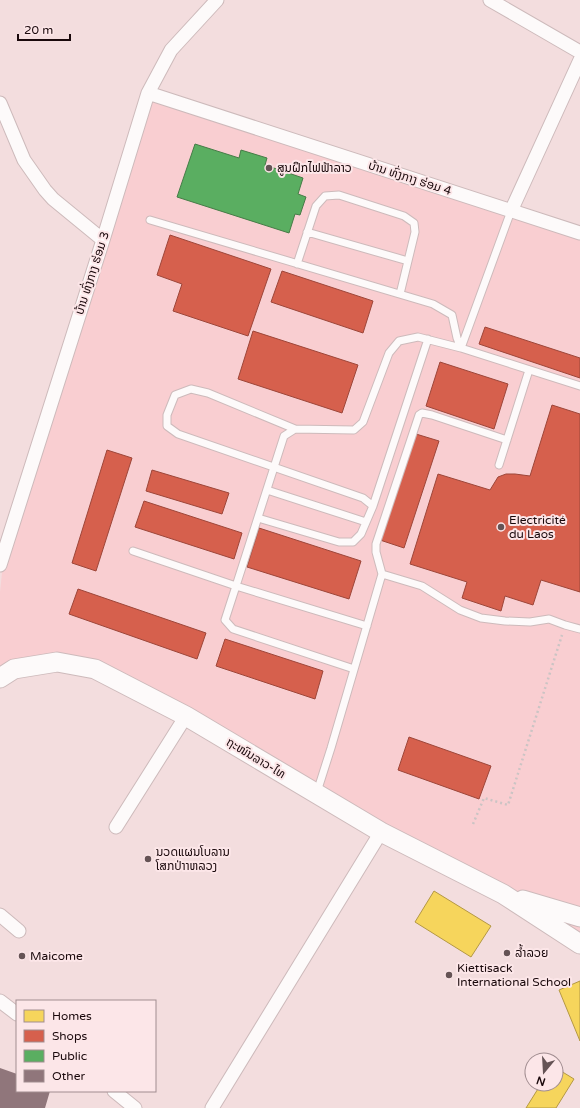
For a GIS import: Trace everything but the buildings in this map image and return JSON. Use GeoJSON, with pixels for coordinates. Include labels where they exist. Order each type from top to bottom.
{"type":"FeatureCollection","features":[{"type":"Feature","properties":{"kind":"street","name":"ບ້ານ ທົ່ງກາງ ຮ່ອມ 3"},"geometry":{"type":"LineString","coordinates":[[0,565],[148,93],[171,50],[217,0]]}},
{"type":"Feature","properties":{"kind":"street"},"geometry":{"type":"LineString","coordinates":[[490,0],[580,52]]}},
{"type":"Feature","properties":{"kind":"street"},"geometry":{"type":"LineString","coordinates":[[511,211],[580,60]]}},
{"type":"Feature","properties":{"kind":"street","name":"ບ້ານ ທົ່ງກາງ ຮ່ອມ 4"},"geometry":{"type":"LineString","coordinates":[[148,93],[580,233]]}},
{"type":"Feature","properties":{"kind":"street"},"geometry":{"type":"LineString","coordinates":[[0,102],[24,160],[45,190],[103,240]]}},
{"type":"Feature","properties":{"kind":"street","name":"ຖະໜົນລາວ-ໄທ"},"geometry":{"type":"LineString","coordinates":[[0,678],[14,669],[57,662],[95,669],[186,716],[382,832],[503,894],[580,944]]}},
{"type":"Feature","properties":{"kind":"street"},"geometry":{"type":"LineString","coordinates":[[116,827],[186,716]]}},
{"type":"Feature","properties":{"kind":"street"},"geometry":{"type":"LineString","coordinates":[[212,1108],[382,832]]}},
{"type":"Feature","properties":{"kind":"street","name":"ຖະໜົນລາວ-ໄທ"},"geometry":{"type":"LineString","coordinates":[[503,894],[580,917]]}},
{"type":"Feature","properties":{"kind":"street"},"geometry":{"type":"LineString","coordinates":[[0,915],[19,930]]}},
{"type":"Feature","properties":{"kind":"street"},"geometry":{"type":"LineString","coordinates":[[0,1001],[16,1013]]}},
{"type":"Feature","properties":{"kind":"street"},"geometry":{"type":"LineString","coordinates":[[115,1092],[135,1108]]}},
{"type":"Feature","properties":{"kind":"lane"},"geometry":{"type":"LineString","coordinates":[[297,264],[316,206],[325,196],[339,195],[404,216],[414,223],[415,232],[400,294]]}},
{"type":"Feature","properties":{"kind":"lane"},"geometry":{"type":"LineString","coordinates":[[461,348],[511,211]]}},
{"type":"Feature","properties":{"kind":"lane"},"geometry":{"type":"LineString","coordinates":[[150,220],[433,304],[452,315],[457,338],[461,348]]}},
{"type":"Feature","properties":{"kind":"lane"},"geometry":{"type":"LineString","coordinates":[[307,232],[408,261]]}},
{"type":"Feature","properties":{"kind":"lane"},"geometry":{"type":"LineString","coordinates":[[373,506],[364,498],[178,434],[167,426],[167,415],[175,394],[191,389],[208,393],[295,429],[354,430],[363,422],[389,353],[399,341],[418,337],[461,348],[580,386]]}},
{"type":"Feature","properties":{"kind":"lane"},"geometry":{"type":"LineString","coordinates":[[258,518],[339,542],[353,542],[361,534],[373,506],[428,339]]}},
{"type":"Feature","properties":{"kind":"lane"},"geometry":{"type":"LineString","coordinates":[[499,465],[529,370]]}},
{"type":"Feature","properties":{"kind":"lane"},"geometry":{"type":"LineString","coordinates":[[316,794],[382,574],[376,552],[376,544],[419,414],[422,413],[432,415],[507,440]]}},
{"type":"Feature","properties":{"kind":"lane"},"geometry":{"type":"LineString","coordinates":[[295,429],[284,436],[226,620],[233,629],[354,669]]}},
{"type":"Feature","properties":{"kind":"lane"},"geometry":{"type":"LineString","coordinates":[[267,490],[366,522]]}},
{"type":"Feature","properties":{"kind":"lane"},"geometry":{"type":"LineString","coordinates":[[133,551],[236,586],[367,626]]}},
{"type":"Feature","properties":{"kind":"lane"},"geometry":{"type":"LineString","coordinates":[[382,574],[422,586],[460,610],[481,618],[512,622],[530,622],[549,619],[565,626],[580,629]]}},
{"type":"Feature","properties":{"kind":"path"},"geometry":{"type":"LineString","coordinates":[[473,824],[484,798],[508,805],[565,626]]}},
{"type":"Feature","properties":{"kind":"shaded area","name":"Electricité du Laos"},"geometry":{"type":"Polygon","coordinates":[[[151,100],[580,240],[580,936],[95,664],[0,672],[0,592],[2,573],[151,100]]]}},
{"type":"Feature","properties":{"kind":"place","name":"ສູນຝຶກໄຟຟ້າລາວ"},"geometry":{"type":"Point","coordinates":[269,168]}},
{"type":"Feature","properties":{"kind":"place","name":"Electricité du Laos"},"geometry":{"type":"Point","coordinates":[501,527]}},
{"type":"Feature","properties":{"kind":"place","name":"ນວດແຜນໂບລານ ໂສກປ່າາຫລວງ"},"geometry":{"type":"Point","coordinates":[148,859]}},
{"type":"Feature","properties":{"kind":"place","name":"ລ້ຳລວຍ"},"geometry":{"type":"Point","coordinates":[507,953]}},
{"type":"Feature","properties":{"kind":"place","name":"Maicome"},"geometry":{"type":"Point","coordinates":[22,956]}},
{"type":"Feature","properties":{"kind":"place","name":"Kiettisack International School"},"geometry":{"type":"Point","coordinates":[449,975]}}]}
